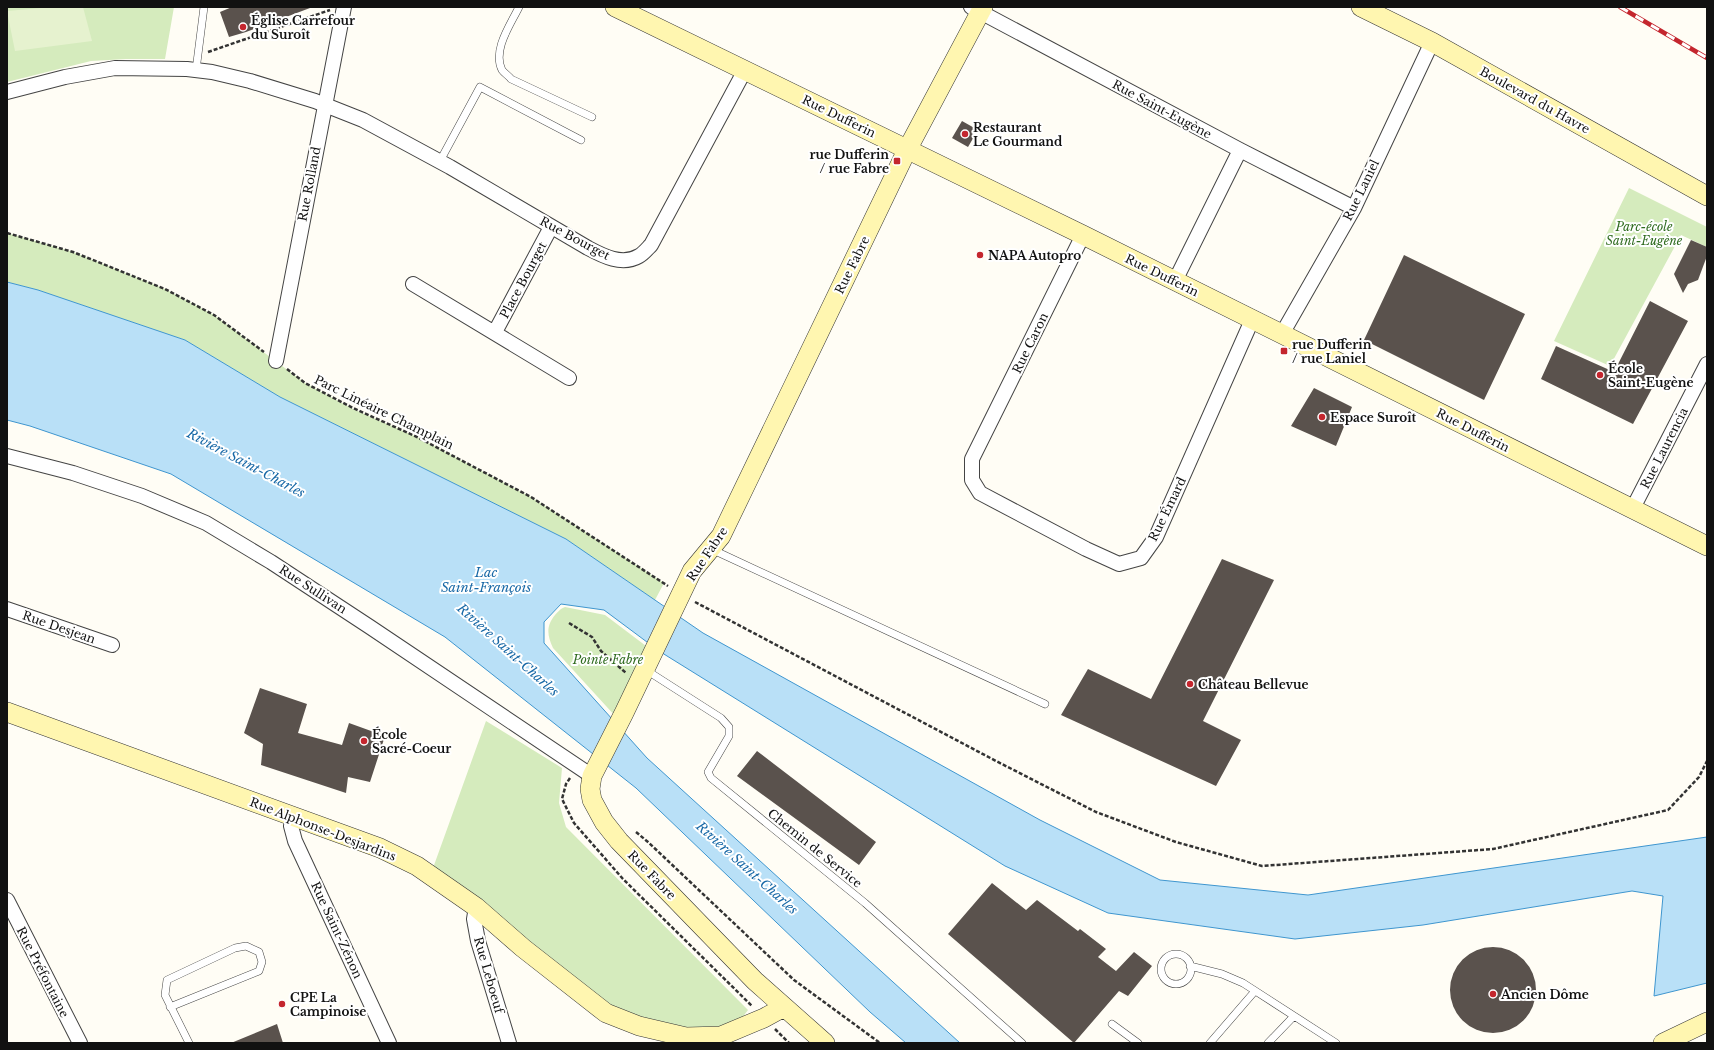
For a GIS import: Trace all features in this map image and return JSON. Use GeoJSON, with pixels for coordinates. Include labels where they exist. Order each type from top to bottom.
{"type":"FeatureCollection","features":[{"type":"Feature","properties":{"kind":"street","name":"Rue Dufferin"},"geometry":{"type":"LineString","coordinates":[[615,7],[1083,235],[1632,510],[1707,546]]}},
{"type":"Feature","properties":{"kind":"street","name":"Boulevard du Havre"},"geometry":{"type":"LineString","coordinates":[[1361,7],[1432,42],[1707,196]]}},
{"type":"Feature","properties":{"kind":"street","name":"Rue Rolland"},"geometry":{"type":"LineString","coordinates":[[276,361],[325,104],[338,8]]}},
{"type":"Feature","properties":{"kind":"street","name":"Rue Fabre"},"geometry":{"type":"LineString","coordinates":[[825,1043],[755,981],[618,841],[604,822],[592,800],[590,789],[592,776],[646,669],[692,572],[722,536],[907,150],[978,9]]}},
{"type":"Feature","properties":{"kind":"street","name":"Rue Saint-Eugène"},"geometry":{"type":"LineString","coordinates":[[978,9],[1240,150],[1354,208]]}},
{"type":"Feature","properties":{"kind":"street","name":"Rue Laniel"},"geometry":{"type":"LineString","coordinates":[[1282,334],[1354,208],[1432,42]]}},
{"type":"Feature","properties":{"kind":"street","name":"Rue Bourget"},"geometry":{"type":"LineString","coordinates":[[7,92],[65,77],[115,68],[196,70],[250,81],[325,104],[363,120],[440,161],[551,227],[609,258],[626,260],[639,256],[651,245],[745,70]]}},
{"type":"Feature","properties":{"kind":"street"},"geometry":{"type":"LineString","coordinates":[[1175,281],[1240,150]]}},
{"type":"Feature","properties":{"kind":"street","name":"Place Bourget"},"geometry":{"type":"LineString","coordinates":[[495,332],[551,227]]}},
{"type":"Feature","properties":{"kind":"street","name":"Rue Caron"},"geometry":{"type":"LineString","coordinates":[[977,450],[1083,235]]}},
{"type":"Feature","properties":{"kind":"street","name":"Place Bourget"},"geometry":{"type":"LineString","coordinates":[[413,284],[495,332],[568,378]]}},
{"type":"Feature","properties":{"kind":"street","name":"Rue Émard"},"geometry":{"type":"LineString","coordinates":[[977,450],[972,459],[972,480],[980,493],[1086,549],[1119,564],[1141,558],[1156,537],[1252,320]]}},
{"type":"Feature","properties":{"kind":"street","name":"Rue Laurencia"},"geometry":{"type":"LineString","coordinates":[[1632,510],[1707,364]]}},
{"type":"Feature","properties":{"kind":"street","name":"Rue Sullivan"},"geometry":{"type":"LineString","coordinates":[[7,456],[72,473],[142,496],[206,523],[271,562],[592,776]]}},
{"type":"Feature","properties":{"kind":"street","name":"Rue Desjean"},"geometry":{"type":"LineString","coordinates":[[7,609],[112,645]]}},
{"type":"Feature","properties":{"kind":"street","name":"Rue Alphonse-Desjardins"},"geometry":{"type":"LineString","coordinates":[[7,712],[380,848],[417,866],[476,907],[523,948],[606,1013],[639,1026],[686,1037],[721,1036],[764,1018],[784,1007]]}},
{"type":"Feature","properties":{"kind":"street","name":"Rue Saint-Zénon"},"geometry":{"type":"LineString","coordinates":[[294,816],[291,826],[295,841],[389,1043]]}},
{"type":"Feature","properties":{"kind":"street","name":"Rue Préfontaine"},"geometry":{"type":"LineString","coordinates":[[7,900],[80,1043]]}},
{"type":"Feature","properties":{"kind":"street","name":"Rue Leboeuf"},"geometry":{"type":"LineString","coordinates":[[476,907],[474,919],[478,940],[509,1043]]}},
{"type":"Feature","properties":{"kind":"street"},"geometry":{"type":"LineString","coordinates":[[1663,1043],[1707,1022]]}},
{"type":"Feature","properties":{"kind":"lane"},"geometry":{"type":"LineString","coordinates":[[196,70],[204,7]]}},
{"type":"Feature","properties":{"kind":"lane"},"geometry":{"type":"LineString","coordinates":[[519,7],[504,37],[501,48],[500,60],[502,70],[511,79],[592,117]]}},
{"type":"Feature","properties":{"kind":"lane"},"geometry":{"type":"LineString","coordinates":[[440,161],[480,87],[581,140]]}},
{"type":"Feature","properties":{"kind":"lane"},"geometry":{"type":"LineString","coordinates":[[711,548],[1045,704]]}},
{"type":"Feature","properties":{"kind":"lane","name":"Chemin de Service"},"geometry":{"type":"LineString","coordinates":[[646,669],[721,718],[729,727],[729,736],[708,772],[711,778],[865,903],[1022,1043]]}},
{"type":"Feature","properties":{"kind":"lane"},"geometry":{"type":"LineString","coordinates":[[170,1007],[259,970],[262,962],[259,952],[246,946],[234,948],[168,980],[165,995],[170,1007],[189,1043]]}},
{"type":"Feature","properties":{"kind":"lane"},"geometry":{"type":"LineString","coordinates":[[1190,966],[1189,976],[1182,983],[1172,984],[1164,978],[1162,974],[1162,964],[1168,957],[1172,955],[1182,956],[1186,958],[1190,966],[1222,974],[1243,983],[1336,1043]]}},
{"type":"Feature","properties":{"kind":"lane"},"geometry":{"type":"LineString","coordinates":[[1210,1043],[1255,991]]}},
{"type":"Feature","properties":{"kind":"lane"},"geometry":{"type":"LineString","coordinates":[[1268,1043],[1294,1016]]}},
{"type":"Feature","properties":{"kind":"lane"},"geometry":{"type":"LineString","coordinates":[[1112,1024],[1133,1042]]}},
{"type":"Feature","properties":{"kind":"path"},"geometry":{"type":"LineString","coordinates":[[198,56],[338,8]]}},
{"type":"Feature","properties":{"kind":"path","name":"Parc Linéaire Champlain"},"geometry":{"type":"LineString","coordinates":[[7,233],[72,252],[165,289],[214,315],[305,383],[353,408],[417,437],[531,497],[678,600],[1096,812],[1176,842],[1262,866],[1493,849],[1668,810],[1699,777],[1707,761]]}},
{"type":"Feature","properties":{"kind":"path"},"geometry":{"type":"LineString","coordinates":[[569,623],[592,637],[601,650],[646,669]]}},
{"type":"Feature","properties":{"kind":"path"},"geometry":{"type":"LineString","coordinates":[[636,832],[654,847],[794,980],[880,1043]]}},
{"type":"Feature","properties":{"kind":"green space"},"geometry":{"type":"Polygon","coordinates":[[[7,7],[174,7],[165,59],[91,61],[7,82],[7,7]]]}},
{"type":"Feature","properties":{"kind":"green space"},"geometry":{"type":"Polygon","coordinates":[[[53,7],[83,7],[92,41],[15,51],[7,11],[53,7]]]}},
{"type":"Feature","properties":{"kind":"green space","name":"Parc-école Saint-Eugène"},"geometry":{"type":"Polygon","coordinates":[[[1629,188],[1707,227],[1707,247],[1681,235],[1610,366],[1554,341],[1629,188]]]}},
{"type":"Feature","properties":{"kind":"green space"},"geometry":{"type":"Polygon","coordinates":[[[7,233],[73,252],[165,289],[214,315],[305,383],[353,409],[417,437],[531,497],[664,583],[655,600],[566,539],[280,397],[185,340],[38,290],[7,282],[7,233]]]}},
{"type":"Feature","properties":{"kind":"green space","name":"Pointe Fabre"},"geometry":{"type":"Polygon","coordinates":[[[565,607],[605,615],[650,649],[617,718],[553,648],[548,631],[550,623],[555,615],[565,607]]]}},
{"type":"Feature","properties":{"kind":"green space"},"geometry":{"type":"Polygon","coordinates":[[[486,721],[562,768],[559,803],[566,827],[748,1010],[738,1023],[706,1032],[669,1029],[618,1010],[566,974],[433,868],[486,721]]]}},
{"type":"Feature","properties":{"kind":"water","name":"Lac Saint-François"},"geometry":{"type":"Polygon","coordinates":[[[7,282],[38,290],[185,340],[280,397],[566,539],[703,633],[1040,820],[1160,880],[1308,895],[1707,837],[1707,983],[1654,996],[1663,896],[1632,891],[1423,925],[1295,939],[1108,913],[1005,866],[659,651],[604,610],[561,604],[544,622],[544,643],[647,758],[960,1043],[906,1043],[870,1012],[636,788],[445,637],[171,474],[30,426],[7,420],[7,282]]]}},
{"type":"Feature","properties":{"kind":"building","name":"Église Carrefour du Suroît"},"geometry":{"type":"Polygon","coordinates":[[[232,7],[310,8],[229,37],[220,12],[232,7]]]}},
{"type":"Feature","properties":{"kind":"building","name":"Restaurant Le Gourmand"},"geometry":{"type":"Polygon","coordinates":[[[962,121],[978,130],[968,147],[952,138],[962,121]]]}},
{"type":"Feature","properties":{"kind":"building"},"geometry":{"type":"Polygon","coordinates":[[[1691,240],[1707,247],[1707,256],[1698,280],[1688,284],[1683,293],[1674,274],[1691,240]]]}},
{"type":"Feature","properties":{"kind":"building"},"geometry":{"type":"Polygon","coordinates":[[[1404,255],[1525,314],[1484,400],[1364,340],[1404,255]]]}},
{"type":"Feature","properties":{"kind":"building"},"geometry":{"type":"Polygon","coordinates":[[[1650,301],[1688,321],[1633,424],[1541,379],[1556,346],[1614,372],[1650,301]]]}},
{"type":"Feature","properties":{"kind":"building","name":"Espace Suroît"},"geometry":{"type":"Polygon","coordinates":[[[1314,388],[1352,407],[1336,446],[1291,426],[1314,388]]]}},
{"type":"Feature","properties":{"kind":"building","name":"Château Bellevue"},"geometry":{"type":"Polygon","coordinates":[[[1222,559],[1274,580],[1203,721],[1241,740],[1216,786],[1061,715],[1088,669],[1151,699],[1222,559]]]}},
{"type":"Feature","properties":{"kind":"building","name":"École Sacré-Coeur"},"geometry":{"type":"Polygon","coordinates":[[[260,688],[307,704],[298,733],[342,745],[349,723],[385,736],[370,782],[348,777],[346,793],[261,765],[263,744],[244,733],[260,688]]]}},
{"type":"Feature","properties":{"kind":"building"},"geometry":{"type":"Polygon","coordinates":[[[757,751],[876,842],[859,865],[737,776],[757,751]]]}},
{"type":"Feature","properties":{"kind":"building"},"geometry":{"type":"Polygon","coordinates":[[[992,883],[1026,910],[1037,900],[1078,931],[1080,929],[1106,949],[1098,957],[1116,971],[1134,952],[1152,966],[1128,996],[1119,991],[1074,1043],[948,934],[992,883]]]}},
{"type":"Feature","properties":{"kind":"building","name":"Ancien Dôme"},"geometry":{"type":"Polygon","coordinates":[[[1493,947],[1509,950],[1517,954],[1529,966],[1533,974],[1536,990],[1533,1006],[1529,1014],[1517,1026],[1509,1030],[1493,1033],[1477,1030],[1469,1026],[1457,1014],[1453,1006],[1450,990],[1453,974],[1457,966],[1469,954],[1477,950],[1493,947]]]}},
{"type":"Feature","properties":{"kind":"building"},"geometry":{"type":"Polygon","coordinates":[[[277,1024],[283,1043],[231,1043],[277,1024]]]}},
{"type":"Feature","properties":{"kind":"railway"},"geometry":{"type":"LineString","coordinates":[[1620,7],[1707,58]]}},
{"type":"Feature","properties":{"kind":"place","name":"Église Carrefour du Suroît"},"geometry":{"type":"Point","coordinates":[243,27]}},
{"type":"Feature","properties":{"kind":"place","name":"Restaurant Le Gourmand"},"geometry":{"type":"Point","coordinates":[965,134]}},
{"type":"Feature","properties":{"kind":"place","name":"rue Dufferin / rue Fabre"},"geometry":{"type":"Point","coordinates":[897,161]}},
{"type":"Feature","properties":{"kind":"place","name":"NAPA Autopro"},"geometry":{"type":"Point","coordinates":[980,255]}},
{"type":"Feature","properties":{"kind":"place","name":"rue Dufferin / rue Laniel"},"geometry":{"type":"Point","coordinates":[1284,351]}},
{"type":"Feature","properties":{"kind":"place","name":"École Saint-Eugène"},"geometry":{"type":"Point","coordinates":[1600,375]}},
{"type":"Feature","properties":{"kind":"place","name":"Espace Suroît"},"geometry":{"type":"Point","coordinates":[1322,417]}},
{"type":"Feature","properties":{"kind":"place","name":"Château Bellevue"},"geometry":{"type":"Point","coordinates":[1190,684]}},
{"type":"Feature","properties":{"kind":"place","name":"École Sacré-Coeur"},"geometry":{"type":"Point","coordinates":[364,741]}},
{"type":"Feature","properties":{"kind":"place","name":"Ancien Dôme"},"geometry":{"type":"Point","coordinates":[1493,994]}},
{"type":"Feature","properties":{"kind":"place","name":"CPE La Campinoise"},"geometry":{"type":"Point","coordinates":[282,1004]}},
{"type":"Feature","properties":{"kind":"water label","name":"Rivière Saint-Charles"},"geometry":{"type":"Point","coordinates":[246,463]}},
{"type":"Feature","properties":{"kind":"water label","name":"Rivière Saint-Charles"},"geometry":{"type":"Point","coordinates":[508,650]}},
{"type":"Feature","properties":{"kind":"water label","name":"Rivière Saint-Charles"},"geometry":{"type":"Point","coordinates":[747,868]}}]}
